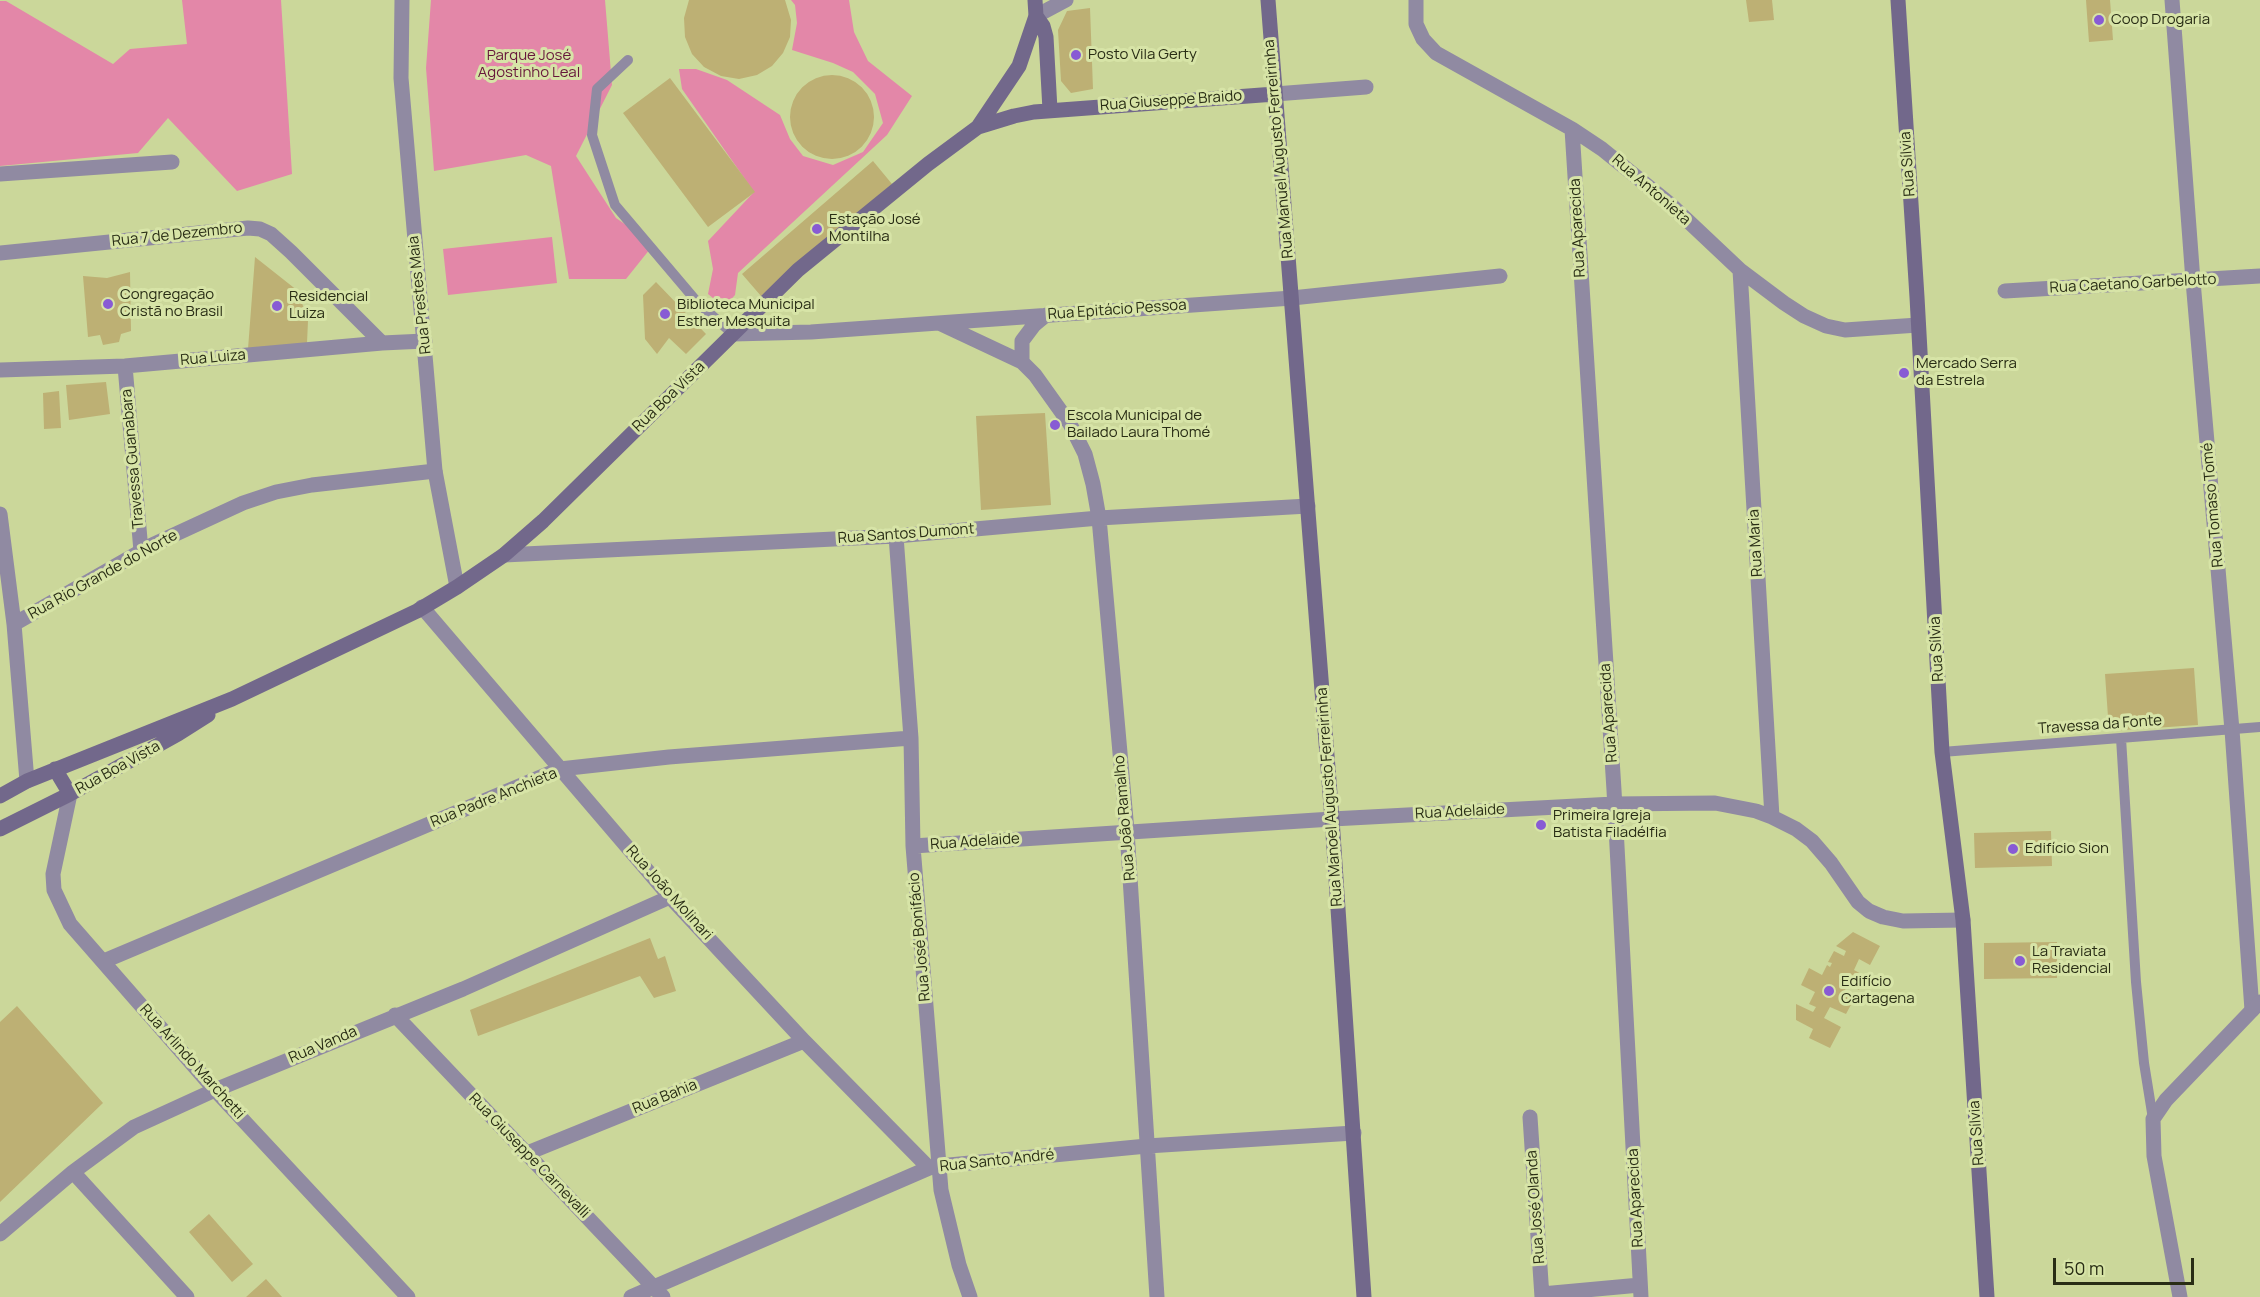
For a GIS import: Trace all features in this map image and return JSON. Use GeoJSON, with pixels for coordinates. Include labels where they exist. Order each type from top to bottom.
{"type":"FeatureCollection","features":[{"type":"Feature","properties":{"kind":"main road"},"geometry":{"type":"LineString","coordinates":[[1035,0],[1036,16],[1043,26],[1046,37],[1050,110]]}},
{"type":"Feature","properties":{"kind":"main road","name":"Rua Manuel Augusto Ferreirinha"},"geometry":{"type":"LineString","coordinates":[[1268,0],[1292,298]]}},
{"type":"Feature","properties":{"kind":"main road","name":"Rua Sílvia"},"geometry":{"type":"LineString","coordinates":[[1898,0],[1942,752],[1963,920],[1988,1297]]}},
{"type":"Feature","properties":{"kind":"main road","name":"Rua Boa Vista"},"geometry":{"type":"LineString","coordinates":[[0,796],[27,780],[232,699],[422,607],[457,587],[504,555],[543,521],[798,270],[928,164],[978,127],[1019,66],[1036,16]]}},
{"type":"Feature","properties":{"kind":"main road","name":"Rua Giuseppe Braido"},"geometry":{"type":"LineString","coordinates":[[978,127],[1014,116],[1050,110],[1275,94]]}},
{"type":"Feature","properties":{"kind":"main road","name":"Rua Manoel Augusto Ferreirinha"},"geometry":{"type":"LineString","coordinates":[[1292,298],[1332,819],[1364,1297]]}},
{"type":"Feature","properties":{"kind":"main road","name":"Rua Boa Vista"},"geometry":{"type":"LineString","coordinates":[[0,829],[70,794],[178,734],[232,699]]}},
{"type":"Feature","properties":{"kind":"main road"},"geometry":{"type":"LineString","coordinates":[[55,769],[70,794]]}},
{"type":"Feature","properties":{"kind":"street","name":"Rua Prestes Maia"},"geometry":{"type":"LineString","coordinates":[[402,0],[401,78],[435,471],[457,587]]}},
{"type":"Feature","properties":{"kind":"street"},"geometry":{"type":"LineString","coordinates":[[1036,16],[1066,0]]}},
{"type":"Feature","properties":{"kind":"street","name":"Rua Antonieta"},"geometry":{"type":"LineString","coordinates":[[1416,0],[1416,24],[1423,39],[1436,53],[1572,129],[1602,149],[1670,204],[1740,270],[1803,316],[1826,326],[1845,330],[1918,325]]}},
{"type":"Feature","properties":{"kind":"street","name":"Rua Tomaso Tomé"},"geometry":{"type":"LineString","coordinates":[[2172,0],[2193,281],[2256,1006]]}},
{"type":"Feature","properties":{"kind":"street","name":"Rua Giuseppe Braido"},"geometry":{"type":"LineString","coordinates":[[1275,94],[1366,87]]}},
{"type":"Feature","properties":{"kind":"street","name":"Rua Aparecida"},"geometry":{"type":"LineString","coordinates":[[1572,129],[1614,804],[1641,1291]]}},
{"type":"Feature","properties":{"kind":"street"},"geometry":{"type":"LineString","coordinates":[[0,174],[172,162]]}},
{"type":"Feature","properties":{"kind":"street","name":"Rua 7 de Dezembro"},"geometry":{"type":"LineString","coordinates":[[0,253],[248,228],[260,229],[271,234],[291,252],[382,343]]}},
{"type":"Feature","properties":{"kind":"street","name":"Rua Maria"},"geometry":{"type":"LineString","coordinates":[[1740,270],[1772,817]]}},
{"type":"Feature","properties":{"kind":"street","name":"Rua Epitácio Pessoa"},"geometry":{"type":"LineString","coordinates":[[733,334],[939,323],[1292,298],[1500,276]]}},
{"type":"Feature","properties":{"kind":"street","name":"Rua Caetano Garbelotto"},"geometry":{"type":"LineString","coordinates":[[2005,291],[2260,276]]}},
{"type":"Feature","properties":{"kind":"street"},"geometry":{"type":"LineString","coordinates":[[1022,362],[1022,341],[1034,325],[1046,315]]}},
{"type":"Feature","properties":{"kind":"street","name":"Rua João Ramalho"},"geometry":{"type":"LineString","coordinates":[[939,323],[1022,362],[1055,400],[1071,424],[1085,454],[1099,518],[1127,831],[1157,1297]]}},
{"type":"Feature","properties":{"kind":"street","name":"Rua Luiza"},"geometry":{"type":"LineString","coordinates":[[0,370],[125,366],[425,341]]}},
{"type":"Feature","properties":{"kind":"street","name":"Travessa Guanabara"},"geometry":{"type":"LineString","coordinates":[[125,366],[141,551]]}},
{"type":"Feature","properties":{"kind":"street","name":"Rua Rio Grande do Norte"},"geometry":{"type":"LineString","coordinates":[[14,624],[141,551],[243,503],[276,492],[312,486],[435,471]]}},
{"type":"Feature","properties":{"kind":"street","name":"Rua Santos Dumont"},"geometry":{"type":"LineString","coordinates":[[504,555],[896,536],[1099,518],[1308,506]]}},
{"type":"Feature","properties":{"kind":"street"},"geometry":{"type":"LineString","coordinates":[[0,514],[14,624],[27,780]]}},
{"type":"Feature","properties":{"kind":"street","name":"Rua José Bonifácio"},"geometry":{"type":"LineString","coordinates":[[896,536],[911,738],[913,846],[934,1167],[970,1297]]}},
{"type":"Feature","properties":{"kind":"street","name":"Rua João Molinari"},"geometry":{"type":"LineString","coordinates":[[422,607],[670,897],[804,1041],[934,1167]]}},
{"type":"Feature","properties":{"kind":"street","name":"Rua Padre Anchieta"},"geometry":{"type":"LineString","coordinates":[[104,961],[561,769],[669,757],[911,738]]}},
{"type":"Feature","properties":{"kind":"street","name":"Rua Arlindo Marchetti"},"geometry":{"type":"LineString","coordinates":[[70,794],[53,874],[54,890],[70,924],[216,1090],[408,1297]]}},
{"type":"Feature","properties":{"kind":"street","name":"Rua Adelaide"},"geometry":{"type":"LineString","coordinates":[[913,846],[1332,819],[1614,804],[1715,803],[1737,805],[1772,817],[1812,841],[1831,863],[1858,902],[1869,911],[1883,917],[1903,921],[1963,920]]}},
{"type":"Feature","properties":{"kind":"street","name":"Rua Vanda"},"geometry":{"type":"LineString","coordinates":[[0,1234],[73,1172],[134,1127],[216,1090],[463,989],[670,897]]}},
{"type":"Feature","properties":{"kind":"street"},"geometry":{"type":"LineString","coordinates":[[2180,1297],[2154,1156],[2153,1119],[2166,1100],[2256,1006]]}},
{"type":"Feature","properties":{"kind":"street","name":"Rua Giuseppe Carnevalli"},"geometry":{"type":"LineString","coordinates":[[395,1015],[659,1292]]}},
{"type":"Feature","properties":{"kind":"street","name":"Rua Bahia"},"geometry":{"type":"LineString","coordinates":[[525,1154],[804,1041]]}},
{"type":"Feature","properties":{"kind":"street","name":"Rua José Olanda"},"geometry":{"type":"LineString","coordinates":[[1530,1118],[1542,1296]]}},
{"type":"Feature","properties":{"kind":"street","name":"Rua Santo André"},"geometry":{"type":"LineString","coordinates":[[631,1297],[659,1292],[934,1167],[1147,1146],[1354,1133]]}},
{"type":"Feature","properties":{"kind":"street"},"geometry":{"type":"LineString","coordinates":[[73,1172],[187,1297]]}},
{"type":"Feature","properties":{"kind":"street"},"geometry":{"type":"LineString","coordinates":[[1542,1296],[1641,1291]]}},
{"type":"Feature","properties":{"kind":"lane"},"geometry":{"type":"LineString","coordinates":[[628,60],[597,89],[592,135],[615,205],[698,303],[733,334]]}},
{"type":"Feature","properties":{"kind":"lane","name":"Travessa da Fonte"},"geometry":{"type":"LineString","coordinates":[[1942,752],[2260,727]]}},
{"type":"Feature","properties":{"kind":"lane"},"geometry":{"type":"LineString","coordinates":[[2121,738],[2136,982],[2144,1063],[2153,1119]]}},
{"type":"Feature","properties":{"kind":"green space"},"geometry":{"type":"Polygon","coordinates":[[[182,0],[281,0],[292,174],[237,191],[168,118],[138,153],[0,166],[0,1],[6,1],[113,64],[130,49],[187,44],[182,0]]]}},
{"type":"Feature","properties":{"kind":"green space","name":"Parque José Agostinho Leal"},"geometry":{"type":"Polygon","coordinates":[[[431,0],[605,0],[612,85],[576,156],[616,218],[654,244],[626,279],[569,279],[551,166],[526,155],[434,171],[426,68],[431,0]]]}},
{"type":"Feature","properties":{"kind":"green space"},"geometry":{"type":"Polygon","coordinates":[[[791,0],[849,0],[854,32],[868,61],[912,96],[887,135],[738,273],[735,295],[724,307],[708,294],[713,269],[708,241],[754,192],[682,89],[679,69],[696,69],[727,80],[780,115],[790,139],[803,156],[833,165],[863,152],[883,123],[875,94],[853,72],[792,50],[797,23],[795,5],[791,0]]]}},
{"type":"Feature","properties":{"kind":"green space"},"geometry":{"type":"Polygon","coordinates":[[[552,237],[557,283],[448,295],[443,249],[552,237]]]}},
{"type":"Feature","properties":{"kind":"building"},"geometry":{"type":"Polygon","coordinates":[[[689,0],[785,0],[791,20],[790,37],[783,53],[772,66],[757,75],[739,79],[721,76],[704,67],[692,54],[685,37],[684,18],[689,0]]]}},
{"type":"Feature","properties":{"kind":"building"},"geometry":{"type":"Polygon","coordinates":[[[1746,0],[1772,0],[1774,20],[1749,22],[1746,0]]]}},
{"type":"Feature","properties":{"kind":"building","name":"Coop Drogaria"},"geometry":{"type":"Polygon","coordinates":[[[2086,0],[2110,0],[2113,40],[2089,42],[2086,0]]]}},
{"type":"Feature","properties":{"kind":"building","name":"Posto Vila Gerty"},"geometry":{"type":"Polygon","coordinates":[[[1090,8],[1093,89],[1071,93],[1061,81],[1058,30],[1067,11],[1090,8]]]}},
{"type":"Feature","properties":{"kind":"building"},"geometry":{"type":"Polygon","coordinates":[[[832,75],[848,78],[862,87],[871,101],[874,117],[871,133],[862,147],[848,156],[832,159],[816,156],[802,147],[793,133],[790,117],[793,101],[802,87],[816,78],[832,75]]]}},
{"type":"Feature","properties":{"kind":"building"},"geometry":{"type":"Polygon","coordinates":[[[670,78],[755,192],[708,227],[623,113],[670,78]]]}},
{"type":"Feature","properties":{"kind":"building","name":"Estação José Montilha"},"geometry":{"type":"Polygon","coordinates":[[[873,161],[892,184],[761,296],[742,274],[873,161]]]}},
{"type":"Feature","properties":{"kind":"building","name":"Residencial Luiza"},"geometry":{"type":"Polygon","coordinates":[[[255,257],[298,291],[308,321],[307,343],[248,349],[255,257]]]}},
{"type":"Feature","properties":{"kind":"building","name":"Congregação Cristã no Brasil"},"geometry":{"type":"Polygon","coordinates":[[[130,272],[131,331],[121,334],[119,342],[103,345],[100,335],[88,337],[83,276],[107,278],[130,272]]]}},
{"type":"Feature","properties":{"kind":"building","name":"Biblioteca Municipal Esther Mesquita"},"geometry":{"type":"Polygon","coordinates":[[[656,282],[706,334],[686,354],[669,338],[657,354],[645,339],[643,295],[656,282]]]}},
{"type":"Feature","properties":{"kind":"building"},"geometry":{"type":"Polygon","coordinates":[[[106,382],[110,414],[69,420],[66,385],[106,382]]]}},
{"type":"Feature","properties":{"kind":"building"},"geometry":{"type":"Polygon","coordinates":[[[59,391],[61,428],[44,429],[43,393],[59,391]]]}},
{"type":"Feature","properties":{"kind":"building"},"geometry":{"type":"Polygon","coordinates":[[[1045,413],[1051,505],[981,510],[976,416],[1045,413]]]}},
{"type":"Feature","properties":{"kind":"building"},"geometry":{"type":"Polygon","coordinates":[[[2194,668],[2198,725],[2109,731],[2105,674],[2194,668]]]}},
{"type":"Feature","properties":{"kind":"building","name":"Edifício Sion"},"geometry":{"type":"Polygon","coordinates":[[[2051,831],[2052,866],[1975,868],[1974,833],[2051,831]]]}},
{"type":"Feature","properties":{"kind":"building","name":"Edifício Cartagena"},"geometry":{"type":"Polygon","coordinates":[[[1853,932],[1880,946],[1870,965],[1859,959],[1854,970],[1865,976],[1859,990],[1848,984],[1843,994],[1854,999],[1846,1014],[1830,1007],[1824,1018],[1841,1027],[1830,1048],[1809,1038],[1813,1029],[1796,1020],[1796,1004],[1813,1012],[1816,1007],[1809,1004],[1815,992],[1801,985],[1809,968],[1822,975],[1827,965],[1830,967],[1832,963],[1828,962],[1834,951],[1844,956],[1846,951],[1836,946],[1853,932]]]}},
{"type":"Feature","properties":{"kind":"building"},"geometry":{"type":"Polygon","coordinates":[[[650,938],[658,959],[665,956],[676,991],[654,998],[640,976],[478,1036],[470,1010],[650,938]]]}},
{"type":"Feature","properties":{"kind":"building","name":"La Traviata Residencial"},"geometry":{"type":"Polygon","coordinates":[[[2057,942],[2057,978],[1984,979],[1984,943],[2057,942]]]}},
{"type":"Feature","properties":{"kind":"building"},"geometry":{"type":"Polygon","coordinates":[[[17,1006],[103,1103],[0,1202],[0,1022],[17,1006]]]}},
{"type":"Feature","properties":{"kind":"building"},"geometry":{"type":"Polygon","coordinates":[[[209,1214],[253,1264],[232,1282],[189,1232],[209,1214]]]}},
{"type":"Feature","properties":{"kind":"building"},"geometry":{"type":"Polygon","coordinates":[[[266,1279],[282,1297],[246,1297],[266,1279]]]}},
{"type":"Feature","properties":{"kind":"place","name":"Coop Drogaria"},"geometry":{"type":"Point","coordinates":[2099,20]}},
{"type":"Feature","properties":{"kind":"place","name":"Posto Vila Gerty"},"geometry":{"type":"Point","coordinates":[1076,55]}},
{"type":"Feature","properties":{"kind":"place","name":"Estação José Montilha"},"geometry":{"type":"Point","coordinates":[817,229]}},
{"type":"Feature","properties":{"kind":"place","name":"Congregação Cristã no Brasil"},"geometry":{"type":"Point","coordinates":[108,304]}},
{"type":"Feature","properties":{"kind":"place","name":"Residencial Luiza"},"geometry":{"type":"Point","coordinates":[277,306]}},
{"type":"Feature","properties":{"kind":"place","name":"Biblioteca Municipal Esther Mesquita"},"geometry":{"type":"Point","coordinates":[665,314]}},
{"type":"Feature","properties":{"kind":"place","name":"Mercado Serra da Estrela"},"geometry":{"type":"Point","coordinates":[1904,373]}},
{"type":"Feature","properties":{"kind":"place","name":"Escola Municipal de Bailado Laura Thomé"},"geometry":{"type":"Point","coordinates":[1055,425]}},
{"type":"Feature","properties":{"kind":"place","name":"Primeira Igreja Batista Filadélfia"},"geometry":{"type":"Point","coordinates":[1541,825]}},
{"type":"Feature","properties":{"kind":"place","name":"Edifício Sion"},"geometry":{"type":"Point","coordinates":[2013,849]}},
{"type":"Feature","properties":{"kind":"place","name":"La Traviata Residencial"},"geometry":{"type":"Point","coordinates":[2020,961]}},
{"type":"Feature","properties":{"kind":"place","name":"Edifício Cartagena"},"geometry":{"type":"Point","coordinates":[1829,991]}}]}
